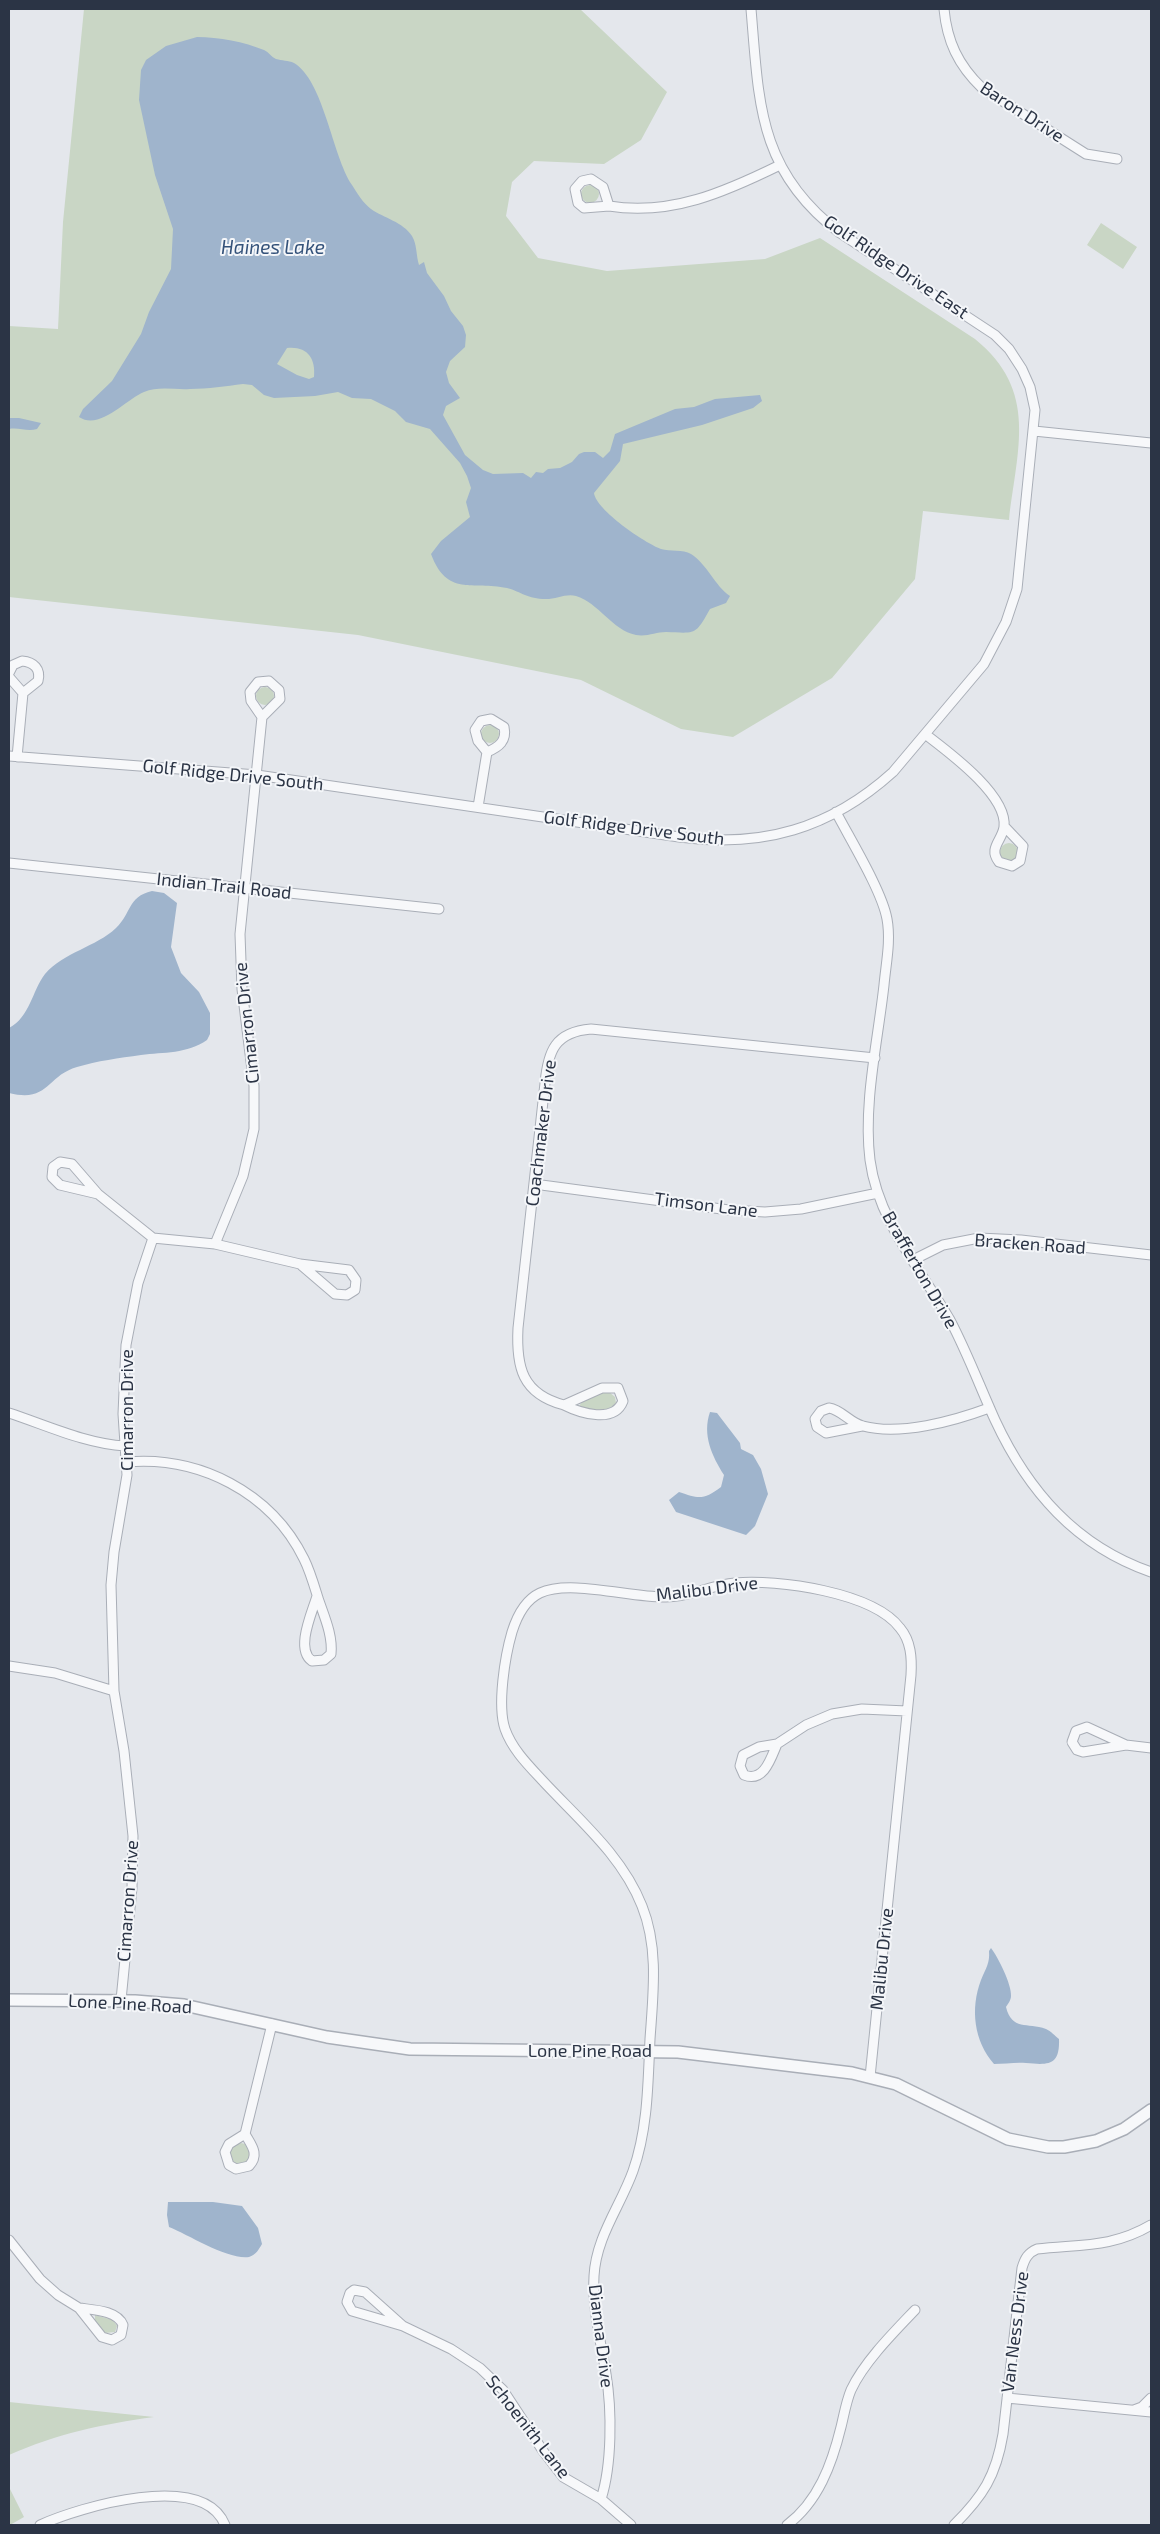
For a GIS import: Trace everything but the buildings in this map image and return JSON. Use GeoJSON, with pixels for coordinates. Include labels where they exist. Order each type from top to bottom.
{"type":"FeatureCollection","features":[{"type":"Feature","properties":{"kind":"street","name":"Golf Ridge Drive East"},"geometry":{"type":"LineString","coordinates":[[751,9],[760,105],[767,135],[780,165],[799,195],[824,221],[970,317],[1002,341],[1015,357],[1028,382],[1035,410],[1034,430]]}},
{"type":"Feature","properties":{"kind":"street","name":"Baron Drive"},"geometry":{"type":"LineString","coordinates":[[944,9],[946,29],[956,56],[970,76],[982,88],[1086,154],[1117,159]]}},
{"type":"Feature","properties":{"kind":"street"},"geometry":{"type":"LineString","coordinates":[[609,206],[646,208],[692,202],[732,189],[780,165]]}},
{"type":"Feature","properties":{"kind":"street"},"geometry":{"type":"LineString","coordinates":[[1034,430],[1151,443]]}},
{"type":"Feature","properties":{"kind":"street","name":"Golf Ridge Drive South"},"geometry":{"type":"LineString","coordinates":[[13,756],[257,775],[679,837],[724,841],[745,840],[786,832],[836,812],[879,785],[893,772],[984,664],[997,642],[1013,605],[1017,589],[1034,430]]}},
{"type":"Feature","properties":{"kind":"street"},"geometry":{"type":"LineString","coordinates":[[9,673],[13,665],[22,661],[36,666],[39,671],[38,682],[23,693],[13,756]]}},
{"type":"Feature","properties":{"kind":"street"},"geometry":{"type":"LineString","coordinates":[[9,678],[23,693]]}},
{"type":"Feature","properties":{"kind":"street","name":"Cimarron Drive"},"geometry":{"type":"LineString","coordinates":[[215,1244],[243,1176],[254,1129],[254,1080],[240,961],[244,888],[262,717]]}},
{"type":"Feature","properties":{"kind":"street"},"geometry":{"type":"LineString","coordinates":[[925,734],[981,781],[998,805],[1004,826]]}},
{"type":"Feature","properties":{"kind":"street"},"geometry":{"type":"LineString","coordinates":[[478,807],[487,752]]}},
{"type":"Feature","properties":{"kind":"street","name":"Brafferton Drive"},"geometry":{"type":"LineString","coordinates":[[836,812],[881,900],[887,917],[888,954],[875,1058],[869,1136],[870,1159],[878,1193],[894,1232],[953,1326],[1019,1467],[1054,1512],[1071,1527],[1104,1550],[1151,1572]]}},
{"type":"Feature","properties":{"kind":"street","name":"Indian Trail Road"},"geometry":{"type":"LineString","coordinates":[[9,863],[440,909]]}},
{"type":"Feature","properties":{"kind":"street","name":"Coachmaker Drive"},"geometry":{"type":"LineString","coordinates":[[564,1405],[608,1387],[618,1388],[623,1396],[621,1406],[607,1414],[585,1412],[548,1400],[530,1386],[520,1367],[518,1328],[548,1060],[555,1044],[570,1033],[579,1030],[602,1029],[875,1058]]}},
{"type":"Feature","properties":{"kind":"street"},"geometry":{"type":"LineString","coordinates":[[98,1194],[60,1185],[52,1177],[53,1167],[60,1162],[72,1164],[98,1194],[153,1238],[215,1244],[300,1264],[349,1270],[356,1280],[355,1290],[348,1295],[335,1294],[300,1264]]}},
{"type":"Feature","properties":{"kind":"street","name":"Timson Lane"},"geometry":{"type":"LineString","coordinates":[[534,1184],[729,1210],[765,1212],[801,1209],[878,1193]]}},
{"type":"Feature","properties":{"kind":"street","name":"Cimarron Drive"},"geometry":{"type":"LineString","coordinates":[[120,2000],[132,1888],[133,1836],[124,1751],[114,1691],[112,1568],[127,1487],[123,1391],[126,1345],[138,1283],[153,1238]]}},
{"type":"Feature","properties":{"kind":"street","name":"Bracken Road"},"geometry":{"type":"LineString","coordinates":[[912,1260],[943,1245],[979,1238],[1021,1240],[1151,1255]]}},
{"type":"Feature","properties":{"kind":"street"},"geometry":{"type":"LineString","coordinates":[[862,1426],[828,1408],[821,1411],[815,1420],[817,1427],[826,1433],[862,1426],[890,1428],[933,1425],[990,1408]]}},
{"type":"Feature","properties":{"kind":"street"},"geometry":{"type":"LineString","coordinates":[[9,1413],[92,1440],[125,1446]]}},
{"type":"Feature","properties":{"kind":"street"},"geometry":{"type":"LineString","coordinates":[[127,1462],[149,1460],[177,1463],[206,1472],[240,1489],[275,1518],[292,1538],[305,1560],[317,1596],[331,1648],[328,1658],[319,1662],[308,1658],[304,1648],[317,1596]]}},
{"type":"Feature","properties":{"kind":"street","name":"Malibu Drive"},"geometry":{"type":"LineString","coordinates":[[650,2051],[653,1961],[646,1917],[637,1894],[625,1872],[605,1846],[520,1756],[504,1726],[502,1706],[507,1655],[512,1631],[525,1605],[536,1595],[544,1591],[563,1588],[667,1597],[726,1584],[762,1582],[828,1592],[879,1611],[892,1619],[903,1631],[911,1655],[870,2077]]}},
{"type":"Feature","properties":{"kind":"street"},"geometry":{"type":"LineString","coordinates":[[9,1666],[55,1673],[114,1691]]}},
{"type":"Feature","properties":{"kind":"street"},"geometry":{"type":"LineString","coordinates":[[777,1744],[762,1774],[755,1777],[744,1774],[740,1766],[743,1755],[759,1746],[777,1744],[806,1725],[832,1714],[862,1709],[907,1711]]}},
{"type":"Feature","properties":{"kind":"street"},"geometry":{"type":"LineString","coordinates":[[1126,1745],[1087,1727],[1076,1731],[1072,1742],[1077,1750],[1083,1752],[1126,1745],[1151,1748]]}},
{"type":"Feature","properties":{"kind":"street","name":"Lone Pine Road"},"geometry":{"type":"LineString","coordinates":[[9,2000],[120,2000],[184,2005],[360,2043],[410,2049],[650,2051],[766,2062],[870,2077],[908,2089],[999,2136],[1034,2146],[1064,2147],[1096,2141],[1124,2129],[1151,2110]]}},
{"type":"Feature","properties":{"kind":"street"},"geometry":{"type":"LineString","coordinates":[[245,2134],[272,2024]]}},
{"type":"Feature","properties":{"kind":"street","name":"Dianna Drive"},"geometry":{"type":"LineString","coordinates":[[601,2500],[607,2474],[609,2404],[594,2291],[595,2263],[602,2236],[627,2186],[637,2158],[643,2126],[650,2051]]}},
{"type":"Feature","properties":{"kind":"street","name":"Van Ness Drive"},"geometry":{"type":"LineString","coordinates":[[954,2525],[982,2495],[990,2481],[1002,2445],[1022,2268],[1030,2253],[1037,2248],[1106,2243],[1138,2233],[1151,2225]]}},
{"type":"Feature","properties":{"kind":"street"},"geometry":{"type":"LineString","coordinates":[[9,2240],[40,2279],[58,2295],[79,2308],[102,2337],[112,2340],[120,2335],[123,2324],[119,2318],[110,2313],[79,2308]]}},
{"type":"Feature","properties":{"kind":"street","name":"Schoenith Lane"},"geometry":{"type":"LineString","coordinates":[[403,2326],[365,2292],[354,2290],[350,2293],[347,2302],[352,2311],[403,2326],[462,2355],[490,2376],[514,2404],[555,2468],[572,2483],[601,2500]]}},
{"type":"Feature","properties":{"kind":"street"},"geometry":{"type":"LineString","coordinates":[[787,2525],[804,2511],[821,2484],[835,2447],[848,2398],[856,2380],[897,2328],[915,2310]]}},
{"type":"Feature","properties":{"kind":"street"},"geometry":{"type":"LineString","coordinates":[[1008,2398],[1151,2412]]}},
{"type":"Feature","properties":{"kind":"street"},"geometry":{"type":"LineString","coordinates":[[1134,2410],[1142,2407],[1151,2398]]}},
{"type":"Feature","properties":{"kind":"street"},"geometry":{"type":"LineString","coordinates":[[40,2525],[67,2514],[103,2504],[158,2497],[192,2499],[206,2504],[217,2511],[225,2525]]}},
{"type":"Feature","properties":{"kind":"street"},"geometry":{"type":"LineString","coordinates":[[601,2500],[631,2525]]}},
{"type":"Feature","properties":{"kind":"green space"},"geometry":{"type":"Polygon","coordinates":[[[84,9],[580,9],[667,92],[641,140],[604,164],[534,161],[512,182],[506,216],[538,258],[607,271],[765,259],[820,238],[975,339],[995,359],[1008,379],[1016,400],[1019,422],[1019,445],[1009,520],[923,511],[915,579],[832,678],[733,737],[681,729],[581,680],[358,635],[9,597],[9,326],[58,329],[63,222],[84,9]]]}},
{"type":"Feature","properties":{"kind":"green space"},"geometry":{"type":"Polygon","coordinates":[[[590,185],[596,188],[599,194],[596,200],[590,203],[584,200],[581,194],[584,188],[590,185]]]}},
{"type":"Feature","properties":{"kind":"green space"},"geometry":{"type":"Polygon","coordinates":[[[1101,223],[1137,247],[1123,269],[1087,245],[1101,223]]]}},
{"type":"Feature","properties":{"kind":"green space"},"geometry":{"type":"Polygon","coordinates":[[[265,687],[271,690],[274,696],[271,702],[265,705],[259,702],[256,696],[259,690],[265,687]]]}},
{"type":"Feature","properties":{"kind":"green space"},"geometry":{"type":"Polygon","coordinates":[[[490,725],[496,728],[499,734],[496,740],[490,743],[484,740],[481,734],[484,728],[490,725]]]}},
{"type":"Feature","properties":{"kind":"green space"},"geometry":{"type":"Polygon","coordinates":[[[1009,843],[1015,846],[1018,852],[1015,858],[1009,861],[1003,858],[1000,852],[1003,846],[1009,843]]]}},
{"type":"Feature","properties":{"kind":"green space"},"geometry":{"type":"Polygon","coordinates":[[[604,1392],[609,1392],[615,1397],[616,1403],[608,1409],[589,1409],[579,1406],[582,1402],[604,1392]]]}},
{"type":"Feature","properties":{"kind":"green space"},"geometry":{"type":"Polygon","coordinates":[[[240,2143],[248,2146],[251,2154],[248,2162],[240,2165],[232,2162],[229,2154],[232,2146],[240,2143]]]}},
{"type":"Feature","properties":{"kind":"green space"},"geometry":{"type":"Polygon","coordinates":[[[95,2315],[113,2320],[117,2326],[115,2332],[105,2333],[95,2322],[95,2315]]]}},
{"type":"Feature","properties":{"kind":"green space"},"geometry":{"type":"Polygon","coordinates":[[[9,2402],[154,2417],[80,2431],[44,2441],[9,2455],[9,2402]]]}},
{"type":"Feature","properties":{"kind":"green space"},"geometry":{"type":"Polygon","coordinates":[[[9,2487],[24,2517],[10,2525],[9,2525],[9,2487]]]}},
{"type":"Feature","properties":{"kind":"water","name":"Haines Lake"},"geometry":{"type":"Polygon","coordinates":[[[197,37],[231,41],[264,50],[276,59],[290,61],[304,72],[313,85],[345,172],[354,188],[371,209],[404,227],[412,236],[415,242],[419,265],[424,262],[427,273],[463,326],[466,335],[465,347],[450,361],[446,372],[449,383],[460,398],[446,406],[443,415],[465,455],[483,470],[493,474],[523,473],[531,478],[536,472],[543,473],[548,469],[560,468],[572,462],[579,454],[584,452],[595,452],[603,458],[610,451],[615,434],[675,409],[694,407],[715,399],[760,395],[762,401],[753,408],[702,425],[623,444],[620,461],[594,493],[603,508],[612,517],[644,540],[661,549],[684,552],[697,558],[720,587],[730,596],[726,603],[710,609],[701,624],[694,631],[636,635],[620,628],[592,604],[576,596],[569,595],[539,599],[507,588],[472,586],[453,582],[437,568],[431,554],[441,541],[470,517],[466,502],[471,488],[467,476],[460,463],[430,429],[406,422],[395,411],[371,399],[352,398],[338,392],[315,396],[274,398],[264,395],[252,385],[243,384],[203,388],[161,389],[144,392],[104,417],[87,420],[79,417],[83,409],[112,381],[141,334],[149,312],[171,269],[173,229],[155,175],[139,100],[141,70],[146,60],[166,46],[197,37]],[[287,348],[277,364],[297,375],[309,379],[314,377],[312,359],[305,351],[287,348]]]}},
{"type":"Feature","properties":{"kind":"water"},"geometry":{"type":"Polygon","coordinates":[[[9,418],[19,418],[41,423],[37,429],[33,430],[9,429],[9,418]]]}},
{"type":"Feature","properties":{"kind":"water"},"geometry":{"type":"Polygon","coordinates":[[[152,891],[164,893],[177,903],[171,947],[181,973],[199,992],[210,1013],[210,1034],[207,1040],[191,1048],[175,1052],[125,1057],[77,1067],[59,1076],[40,1092],[22,1095],[9,1093],[9,1028],[26,1011],[45,974],[61,960],[108,935],[121,922],[138,897],[152,891]]]}},
{"type":"Feature","properties":{"kind":"water"},"geometry":{"type":"Polygon","coordinates":[[[710,1412],[717,1413],[740,1443],[741,1449],[753,1455],[761,1469],[768,1494],[755,1526],[746,1535],[676,1512],[669,1500],[679,1492],[701,1497],[721,1487],[724,1475],[712,1453],[708,1437],[707,1429],[710,1412]]]}},
{"type":"Feature","properties":{"kind":"water"},"geometry":{"type":"Polygon","coordinates":[[[991,1948],[1001,1964],[1011,1991],[1011,1997],[1006,2007],[1012,2020],[1016,2023],[1046,2029],[1059,2039],[1057,2054],[1051,2062],[1041,2064],[994,2064],[987,2055],[978,2035],[975,2013],[978,1991],[991,1948]]]}},
{"type":"Feature","properties":{"kind":"water"},"geometry":{"type":"Polygon","coordinates":[[[168,2202],[213,2202],[242,2206],[258,2228],[262,2244],[249,2257],[230,2255],[220,2251],[169,2227],[167,2215],[168,2202]]]}}]}
